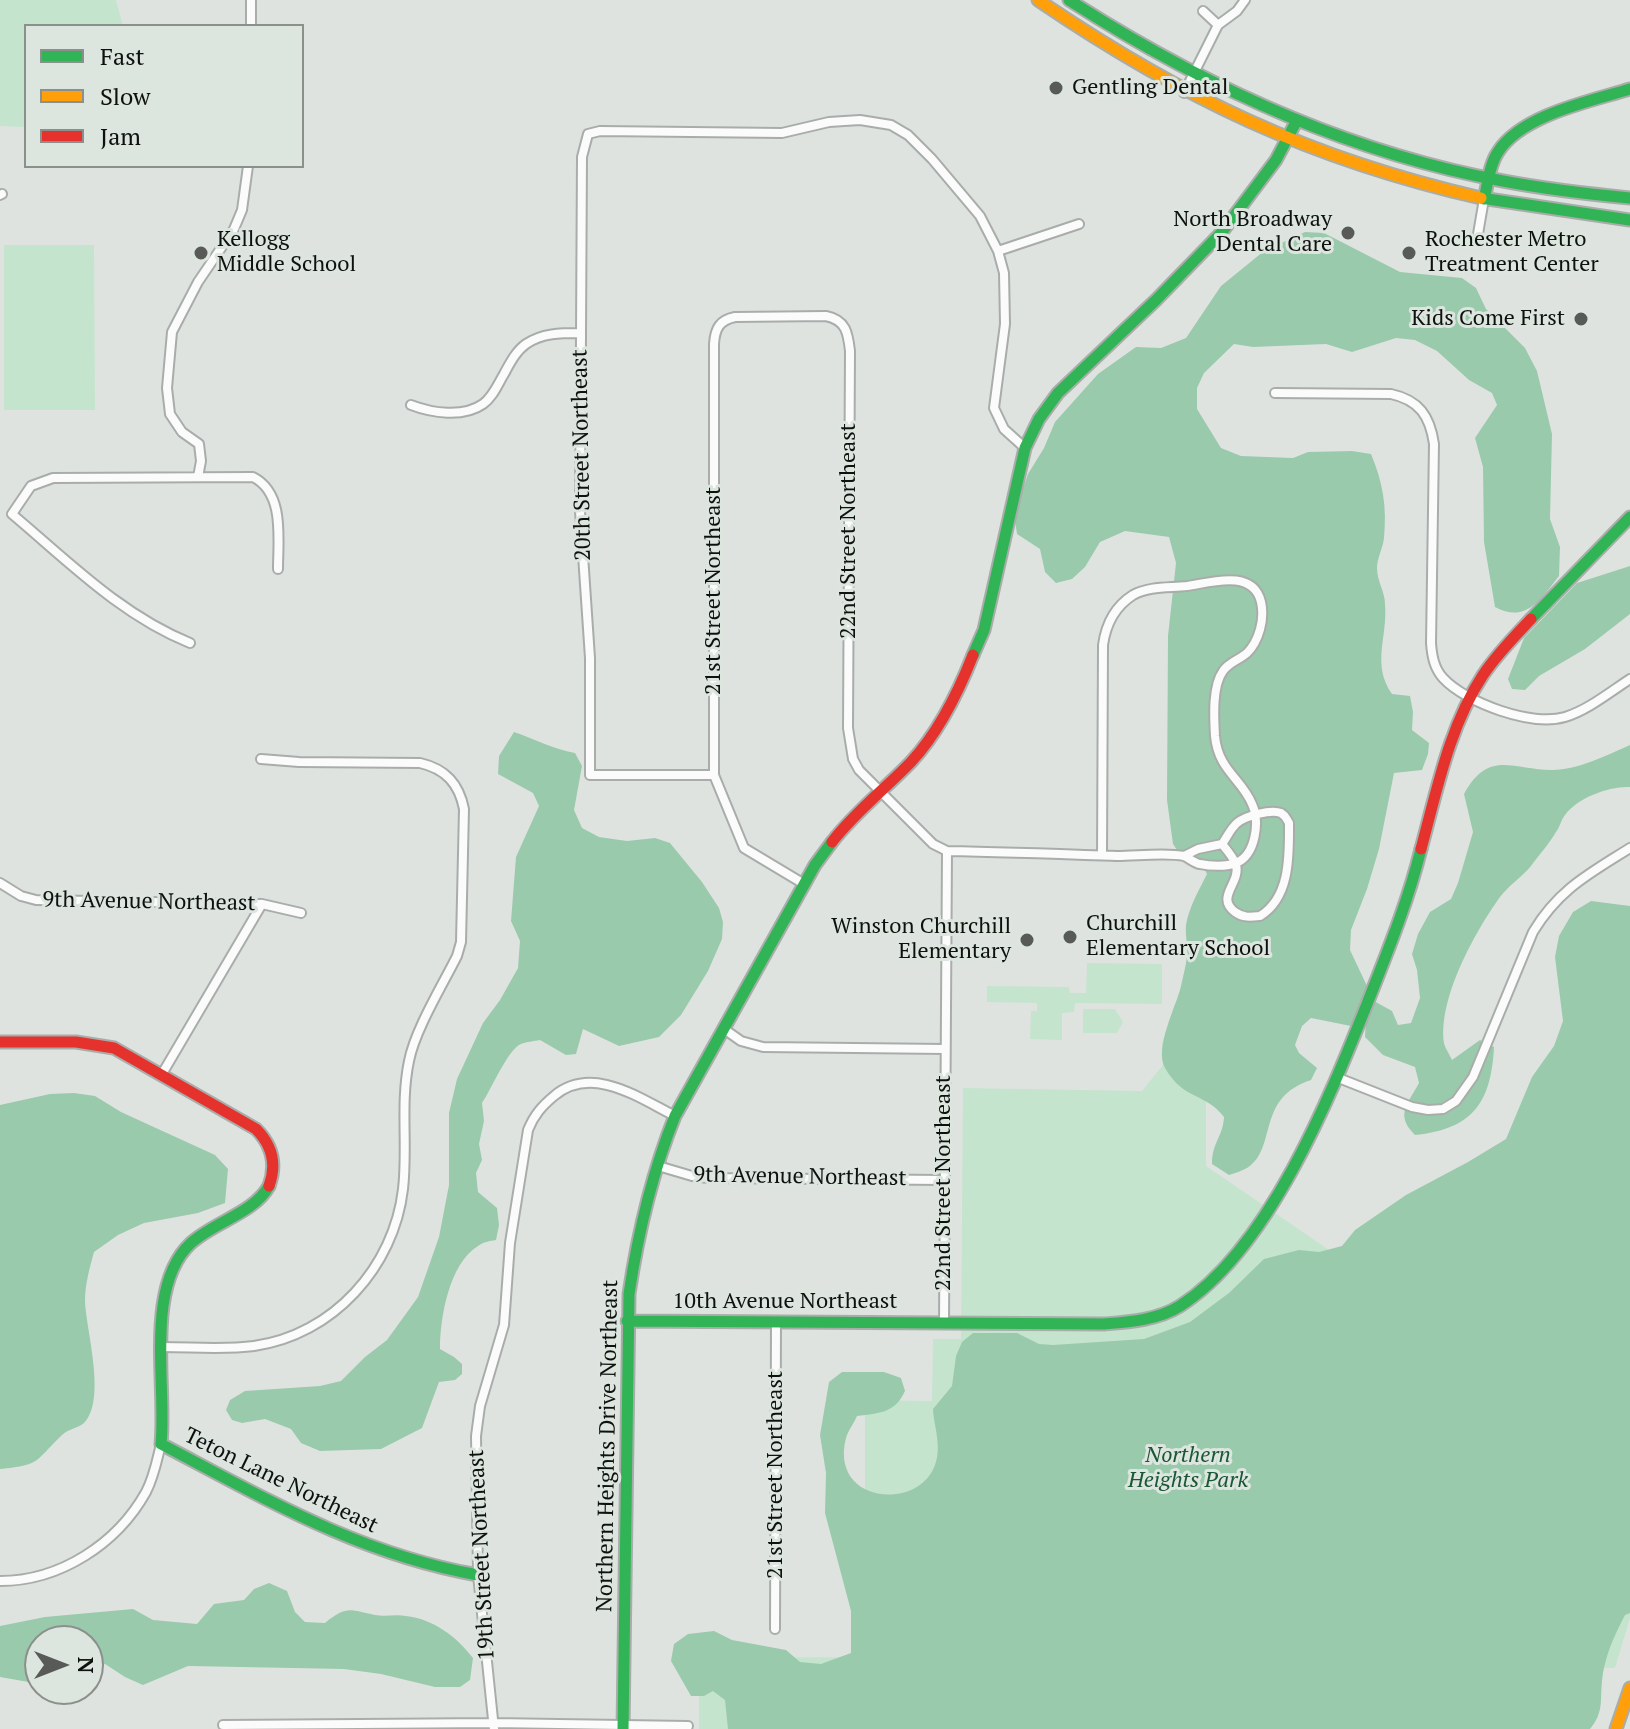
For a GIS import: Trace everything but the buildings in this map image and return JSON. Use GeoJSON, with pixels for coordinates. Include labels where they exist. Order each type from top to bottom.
{"type":"FeatureCollection","features":[{"type":"Feature","properties":{"kind":"street"},"geometry":{"type":"LineString","coordinates":[[251,0],[251,24]]}},
{"type":"Feature","properties":{"kind":"street"},"geometry":{"type":"LineString","coordinates":[[1038,0],[1111,50],[1184,93],[1287,141],[1403,179],[1484,199],[1630,220]]}},
{"type":"Feature","properties":{"kind":"street"},"geometry":{"type":"LineString","coordinates":[[1069,0],[1133,42],[1193,75],[1296,122],[1374,149],[1489,178],[1630,198]]}},
{"type":"Feature","properties":{"kind":"street"},"geometry":{"type":"LineString","coordinates":[[1184,93],[1218,25],[1237,11],[1245,0]]}},
{"type":"Feature","properties":{"kind":"street"},"geometry":{"type":"LineString","coordinates":[[1203,11],[1218,25]]}},
{"type":"Feature","properties":{"kind":"street"},"geometry":{"type":"LineString","coordinates":[[1478,234],[1498,150],[1514,132],[1534,122],[1630,89]]}},
{"type":"Feature","properties":{"kind":"street","name":"20th Street Northeast"},"geometry":{"type":"LineString","coordinates":[[714,775],[590,775],[590,658],[580,511],[582,157],[588,134],[600,131],[782,133],[829,122],[860,120],[891,125],[908,135],[942,170],[980,216],[998,251]]}},
{"type":"Feature","properties":{"kind":"street","name":"Northern Heights Drive Northeast"},"geometry":{"type":"LineString","coordinates":[[623,1727],[627,1321],[635,1252],[675,1116],[804,884],[829,845],[930,739],[960,687],[993,594],[1013,489],[1025,448],[1039,419],[1058,393],[1229,223],[1265,178],[1296,122]]}},
{"type":"Feature","properties":{"kind":"street"},"geometry":{"type":"LineString","coordinates":[[198,477],[201,461],[199,444],[182,432],[170,414],[167,376],[172,332],[188,297],[234,229],[242,210],[248,168]]}},
{"type":"Feature","properties":{"kind":"street"},"geometry":{"type":"LineString","coordinates":[[1025,448],[1004,429],[994,408],[1005,324],[1004,273],[998,251],[1079,224]]}},
{"type":"Feature","properties":{"kind":"street","name":"21st Street Northeast"},"geometry":{"type":"LineString","coordinates":[[781,316],[724,319],[714,334],[714,775],[744,848],[804,884]]}},
{"type":"Feature","properties":{"kind":"street","name":"22nd Street Northeast"},"geometry":{"type":"LineString","coordinates":[[781,316],[837,319],[848,335],[848,728],[853,759],[880,794]]}},
{"type":"Feature","properties":{"kind":"street"},"geometry":{"type":"LineString","coordinates":[[411,405],[431,412],[471,410],[491,397],[524,345],[554,334],[580,333]]}},
{"type":"Feature","properties":{"kind":"street"},"geometry":{"type":"LineString","coordinates":[[1275,393],[1391,394],[1407,397],[1418,404],[1426,416],[1434,444],[1432,656],[1442,677],[1470,696],[1508,713],[1551,720],[1576,712],[1630,679]]}},
{"type":"Feature","properties":{"kind":"street"},"geometry":{"type":"LineString","coordinates":[[12,514],[31,486],[46,479],[253,477],[266,487],[272,497],[277,520],[278,569]]}},
{"type":"Feature","properties":{"kind":"street"},"geometry":{"type":"LineString","coordinates":[[0,514],[12,514],[128,612],[190,643]]}},
{"type":"Feature","properties":{"kind":"street","name":"10th Avenue Northeast"},"geometry":{"type":"LineString","coordinates":[[627,1321],[1116,1323],[1147,1318],[1181,1305],[1197,1294],[1225,1267],[1263,1214],[1303,1146],[1336,1077],[1408,898],[1438,780],[1452,735],[1470,696],[1487,667],[1504,647],[1630,517]]}},
{"type":"Feature","properties":{"kind":"street"},"geometry":{"type":"LineString","coordinates":[[1102,855],[1105,630],[1112,615],[1134,595],[1148,590],[1226,579],[1248,585],[1261,601],[1260,631],[1256,641],[1248,652],[1230,663],[1219,679],[1215,737],[1226,768],[1253,805],[1253,844],[1236,863],[1198,864],[1184,856]]}},
{"type":"Feature","properties":{"kind":"street"},"geometry":{"type":"LineString","coordinates":[[163,1347],[232,1348],[291,1337],[336,1311],[376,1268],[401,1204],[403,1104],[409,1059],[461,942],[464,809],[455,783],[434,766],[420,763],[261,759]]}},
{"type":"Feature","properties":{"kind":"street"},"geometry":{"type":"LineString","coordinates":[[880,794],[933,844],[947,851],[1184,856],[1198,849],[1222,844],[1239,821],[1278,812],[1289,823],[1289,854],[1283,883],[1274,905],[1260,916],[1241,915],[1227,903],[1227,895],[1237,874],[1236,863],[1222,844]]}},
{"type":"Feature","properties":{"kind":"street"},"geometry":{"type":"LineString","coordinates":[[1336,1077],[1400,1103],[1428,1110],[1443,1109],[1456,1101],[1473,1077],[1533,932],[1545,911],[1574,884],[1630,848]]}},
{"type":"Feature","properties":{"kind":"street","name":"22nd Street Northeast"},"geometry":{"type":"LineString","coordinates":[[944,1323],[947,851]]}},
{"type":"Feature","properties":{"kind":"street","name":"9th Avenue Northeast"},"geometry":{"type":"LineString","coordinates":[[0,883],[21,896],[36,900],[262,904],[301,913]]}},
{"type":"Feature","properties":{"kind":"street"},"geometry":{"type":"LineString","coordinates":[[162,1074],[262,904]]}},
{"type":"Feature","properties":{"kind":"street"},"geometry":{"type":"LineString","coordinates":[[724,1029],[741,1041],[763,1047],[945,1049]]}},
{"type":"Feature","properties":{"kind":"street","name":"Teton Lane Northeast"},"geometry":{"type":"LineString","coordinates":[[0,1042],[96,1044],[121,1052],[260,1132],[271,1149],[273,1176],[264,1197],[209,1230],[180,1255],[165,1287],[162,1307],[165,1418],[161,1444],[346,1538],[419,1565],[478,1575]]}},
{"type":"Feature","properties":{"kind":"street","name":"19th Street Northeast"},"geometry":{"type":"LineString","coordinates":[[494,1726],[478,1575],[476,1436],[480,1406],[504,1325],[510,1243],[522,1157],[534,1115],[561,1090],[577,1083],[593,1081],[629,1093],[675,1116]]}},
{"type":"Feature","properties":{"kind":"street","name":"9th Avenue Northeast"},"geometry":{"type":"LineString","coordinates":[[658,1166],[708,1178],[944,1180]]}},
{"type":"Feature","properties":{"kind":"street","name":"21st Street Northeast"},"geometry":{"type":"LineString","coordinates":[[775,1629],[776,1321]]}},
{"type":"Feature","properties":{"kind":"street"},"geometry":{"type":"LineString","coordinates":[[0,1581],[43,1575],[82,1559],[112,1536],[132,1514],[147,1490],[161,1444]]}},
{"type":"Feature","properties":{"kind":"street"},"geometry":{"type":"LineString","coordinates":[[1616,1729],[1630,1688]]}},
{"type":"Feature","properties":{"kind":"street"},"geometry":{"type":"LineString","coordinates":[[223,1725],[688,1726]]}},
{"type":"Feature","properties":{"kind":"green space"},"geometry":{"type":"Polygon","coordinates":[[[0,0],[116,0],[122,24],[24,24],[24,127],[0,126],[0,0]]]}},
{"type":"Feature","properties":{"kind":"green space"},"geometry":{"type":"Polygon","coordinates":[[[1305,232],[1324,233],[1400,272],[1462,278],[1476,288],[1486,309],[1525,348],[1537,371],[1552,434],[1550,519],[1560,547],[1559,576],[1539,600],[1524,611],[1516,613],[1495,607],[1484,542],[1483,467],[1475,438],[1497,405],[1492,393],[1469,380],[1437,351],[1415,340],[1396,338],[1352,352],[1326,344],[1253,347],[1234,344],[1204,373],[1197,388],[1197,409],[1221,448],[1241,456],[1293,458],[1308,452],[1352,451],[1371,454],[1379,475],[1385,515],[1384,538],[1377,568],[1385,604],[1382,672],[1392,694],[1410,696],[1412,730],[1429,743],[1422,770],[1394,773],[1379,849],[1351,930],[1350,950],[1367,986],[1351,1026],[1311,1018],[1302,1026],[1295,1045],[1299,1053],[1317,1068],[1311,1080],[1293,1088],[1274,1111],[1256,1160],[1247,1168],[1229,1175],[1212,1164],[1224,1117],[1209,1103],[1172,1079],[1162,1060],[1164,1039],[1186,964],[1187,918],[1207,874],[1201,862],[1185,862],[1173,844],[1167,800],[1168,636],[1176,563],[1169,537],[1125,531],[1100,542],[1085,567],[1072,579],[1056,583],[1045,572],[1040,549],[1017,534],[1014,514],[1028,474],[1055,422],[1098,374],[1136,347],[1161,348],[1186,338],[1221,286],[1264,251],[1305,232]]]}},
{"type":"Feature","properties":{"kind":"green space"},"geometry":{"type":"Polygon","coordinates":[[[4,245],[94,245],[95,410],[4,410],[4,245]]]}},
{"type":"Feature","properties":{"kind":"green space"},"geometry":{"type":"Polygon","coordinates":[[[1630,566],[1630,614],[1585,649],[1539,676],[1525,690],[1512,689],[1508,679],[1524,638],[1577,583],[1630,566]]]}},
{"type":"Feature","properties":{"kind":"green space"},"geometry":{"type":"Polygon","coordinates":[[[514,732],[575,753],[582,766],[574,810],[582,828],[599,837],[627,841],[655,838],[670,843],[719,908],[723,922],[722,939],[708,971],[681,1015],[659,1037],[619,1046],[583,1029],[576,1054],[566,1055],[540,1040],[516,1047],[482,1103],[484,1121],[479,1144],[482,1160],[476,1173],[478,1192],[497,1208],[499,1225],[496,1240],[478,1246],[460,1265],[448,1293],[442,1322],[440,1349],[462,1364],[462,1374],[455,1380],[439,1382],[422,1428],[381,1449],[320,1451],[301,1443],[291,1429],[265,1419],[242,1423],[232,1420],[226,1410],[230,1400],[245,1391],[320,1386],[341,1381],[387,1340],[418,1297],[439,1237],[449,1185],[449,1113],[457,1079],[483,1023],[518,968],[520,941],[511,921],[516,857],[539,806],[533,793],[498,774],[499,756],[514,732]]]}},
{"type":"Feature","properties":{"kind":"green space"},"geometry":{"type":"Polygon","coordinates":[[[1630,745],[1630,787],[1594,794],[1570,809],[1547,845],[1500,897],[1480,928],[1452,986],[1444,1025],[1444,1043],[1452,1060],[1480,1040],[1494,1047],[1489,1084],[1475,1110],[1465,1119],[1451,1127],[1415,1135],[1404,1116],[1419,1083],[1415,1067],[1383,1055],[1365,1037],[1366,1018],[1374,1001],[1392,1011],[1398,1025],[1411,1023],[1420,998],[1412,954],[1418,934],[1430,912],[1451,899],[1473,832],[1464,794],[1473,780],[1492,767],[1572,768],[1630,745]]]}},
{"type":"Feature","properties":{"kind":"green space","name":"Northern Heights Park"},"geometry":{"type":"Polygon","coordinates":[[[1591,901],[1630,906],[1630,1613],[1625,1615],[1607,1656],[1599,1712],[1590,1729],[728,1729],[725,1700],[713,1691],[704,1696],[691,1696],[671,1661],[674,1644],[688,1634],[714,1631],[732,1640],[786,1650],[800,1662],[821,1664],[851,1653],[851,1611],[825,1513],[826,1473],[820,1435],[829,1382],[842,1372],[884,1372],[901,1378],[905,1391],[897,1404],[880,1413],[857,1416],[846,1438],[844,1460],[850,1476],[862,1488],[878,1494],[912,1490],[926,1480],[935,1465],[938,1444],[933,1409],[952,1386],[956,1356],[962,1342],[973,1333],[1017,1333],[1039,1344],[1053,1345],[1144,1339],[1190,1322],[1229,1293],[1264,1259],[1299,1250],[1319,1252],[1342,1246],[1355,1230],[1406,1195],[1506,1139],[1532,1077],[1554,1046],[1563,1021],[1555,957],[1559,936],[1573,912],[1591,901]]]}},
{"type":"Feature","properties":{"kind":"green space","name":"Northern Heights Park"},"geometry":{"type":"Polygon","coordinates":[[[1630,950],[1630,1618],[1615,1668],[1541,1667],[1475,1729],[699,1729],[699,1658],[865,1657],[865,1400],[932,1401],[933,1339],[961,1339],[963,1088],[1142,1091],[1163,1065],[1162,1044],[1175,1004],[1206,1005],[1206,1166],[1338,1256],[1538,1153],[1630,950]]]}},
{"type":"Feature","properties":{"kind":"green space"},"geometry":{"type":"Polygon","coordinates":[[[1087,963],[1162,964],[1162,1004],[1075,1003],[1074,1012],[1062,1013],[1062,1040],[1030,1039],[1031,1011],[1037,1011],[1037,1003],[987,1002],[987,986],[1069,987],[1070,993],[1086,993],[1087,963]]]}},
{"type":"Feature","properties":{"kind":"green space"},"geometry":{"type":"Polygon","coordinates":[[[1083,1009],[1115,1009],[1123,1022],[1117,1033],[1083,1033],[1083,1009]]]}},
{"type":"Feature","properties":{"kind":"green space"},"geometry":{"type":"Polygon","coordinates":[[[50,1094],[95,1096],[121,1112],[215,1155],[228,1169],[225,1203],[198,1213],[144,1223],[118,1235],[94,1252],[85,1301],[95,1382],[91,1412],[84,1423],[64,1433],[36,1461],[0,1469],[0,1105],[50,1094]]]}},
{"type":"Feature","properties":{"kind":"green space"},"geometry":{"type":"Polygon","coordinates":[[[269,1583],[287,1591],[295,1612],[305,1622],[325,1623],[349,1610],[379,1616],[406,1616],[435,1625],[473,1658],[470,1680],[460,1687],[435,1687],[344,1669],[188,1666],[143,1685],[104,1664],[104,1625],[24,1625],[24,1681],[0,1677],[0,1626],[45,1617],[133,1609],[153,1620],[197,1624],[214,1604],[244,1600],[254,1589],[269,1583]]]}},
{"type":"Feature","properties":{"kind":"traffic: fast"},"geometry":{"type":"LineString","coordinates":[[1069,0],[1171,60],[1277,112],[1332,134],[1388,153],[1503,181],[1630,198]]}},
{"type":"Feature","properties":{"kind":"traffic: fast"},"geometry":{"type":"LineString","coordinates":[[1484,199],[1495,157],[1509,139],[1523,128],[1577,104],[1630,89]]}},
{"type":"Feature","properties":{"kind":"traffic: fast"},"geometry":{"type":"LineString","coordinates":[[973,655],[984,630],[1025,448],[1039,419],[1058,393],[1222,232],[1276,160],[1296,122]]}},
{"type":"Feature","properties":{"kind":"traffic: fast"},"geometry":{"type":"LineString","coordinates":[[1481,198],[1630,220]]}},
{"type":"Feature","properties":{"kind":"traffic: fast"},"geometry":{"type":"LineString","coordinates":[[1531,619],[1630,517]]}},
{"type":"Feature","properties":{"kind":"traffic: fast"},"geometry":{"type":"LineString","coordinates":[[623,1729],[629,1294],[641,1226],[659,1159],[675,1116],[815,865],[832,842]]}},
{"type":"Feature","properties":{"kind":"traffic: fast"},"geometry":{"type":"LineString","coordinates":[[627,1321],[1104,1324],[1153,1317],[1180,1306],[1212,1281],[1241,1248],[1293,1169],[1315,1126],[1367,1004],[1403,908],[1421,849]]}},
{"type":"Feature","properties":{"kind":"traffic: fast"},"geometry":{"type":"LineString","coordinates":[[269,1186],[254,1203],[191,1243],[176,1262],[167,1284],[162,1310],[161,1444],[276,1504],[353,1539],[435,1566],[478,1575]]}},
{"type":"Feature","properties":{"kind":"traffic: slow"},"geometry":{"type":"LineString","coordinates":[[1038,0],[1144,67],[1249,121],[1360,164],[1481,198]]}},
{"type":"Feature","properties":{"kind":"traffic: slow"},"geometry":{"type":"LineString","coordinates":[[1616,1729],[1630,1688]]}},
{"type":"Feature","properties":{"kind":"traffic: jam"},"geometry":{"type":"LineString","coordinates":[[1421,849],[1445,759],[1471,695],[1488,667],[1531,619]]}},
{"type":"Feature","properties":{"kind":"traffic: jam"},"geometry":{"type":"LineString","coordinates":[[832,842],[921,750],[947,712],[973,655]]}},
{"type":"Feature","properties":{"kind":"traffic: jam"},"geometry":{"type":"LineString","coordinates":[[0,1042],[76,1042],[114,1048],[256,1129],[272,1155],[273,1170],[269,1186]]}},
{"type":"Feature","properties":{"kind":"place","name":"Gentling Dental"},"geometry":{"type":"Point","coordinates":[1056,88]}},
{"type":"Feature","properties":{"kind":"place","name":"North Broadway Dental Care"},"geometry":{"type":"Point","coordinates":[1348,233]}},
{"type":"Feature","properties":{"kind":"place","name":"Kellogg Middle School"},"geometry":{"type":"Point","coordinates":[201,253]}},
{"type":"Feature","properties":{"kind":"place","name":"Rochester Metro Treatment Center"},"geometry":{"type":"Point","coordinates":[1409,253]}},
{"type":"Feature","properties":{"kind":"place","name":"Kids Come First"},"geometry":{"type":"Point","coordinates":[1581,319]}},
{"type":"Feature","properties":{"kind":"place","name":"Churchill Elementary School"},"geometry":{"type":"Point","coordinates":[1070,937]}},
{"type":"Feature","properties":{"kind":"place","name":"Winston Churchill Elementary"},"geometry":{"type":"Point","coordinates":[1027,940]}}]}
